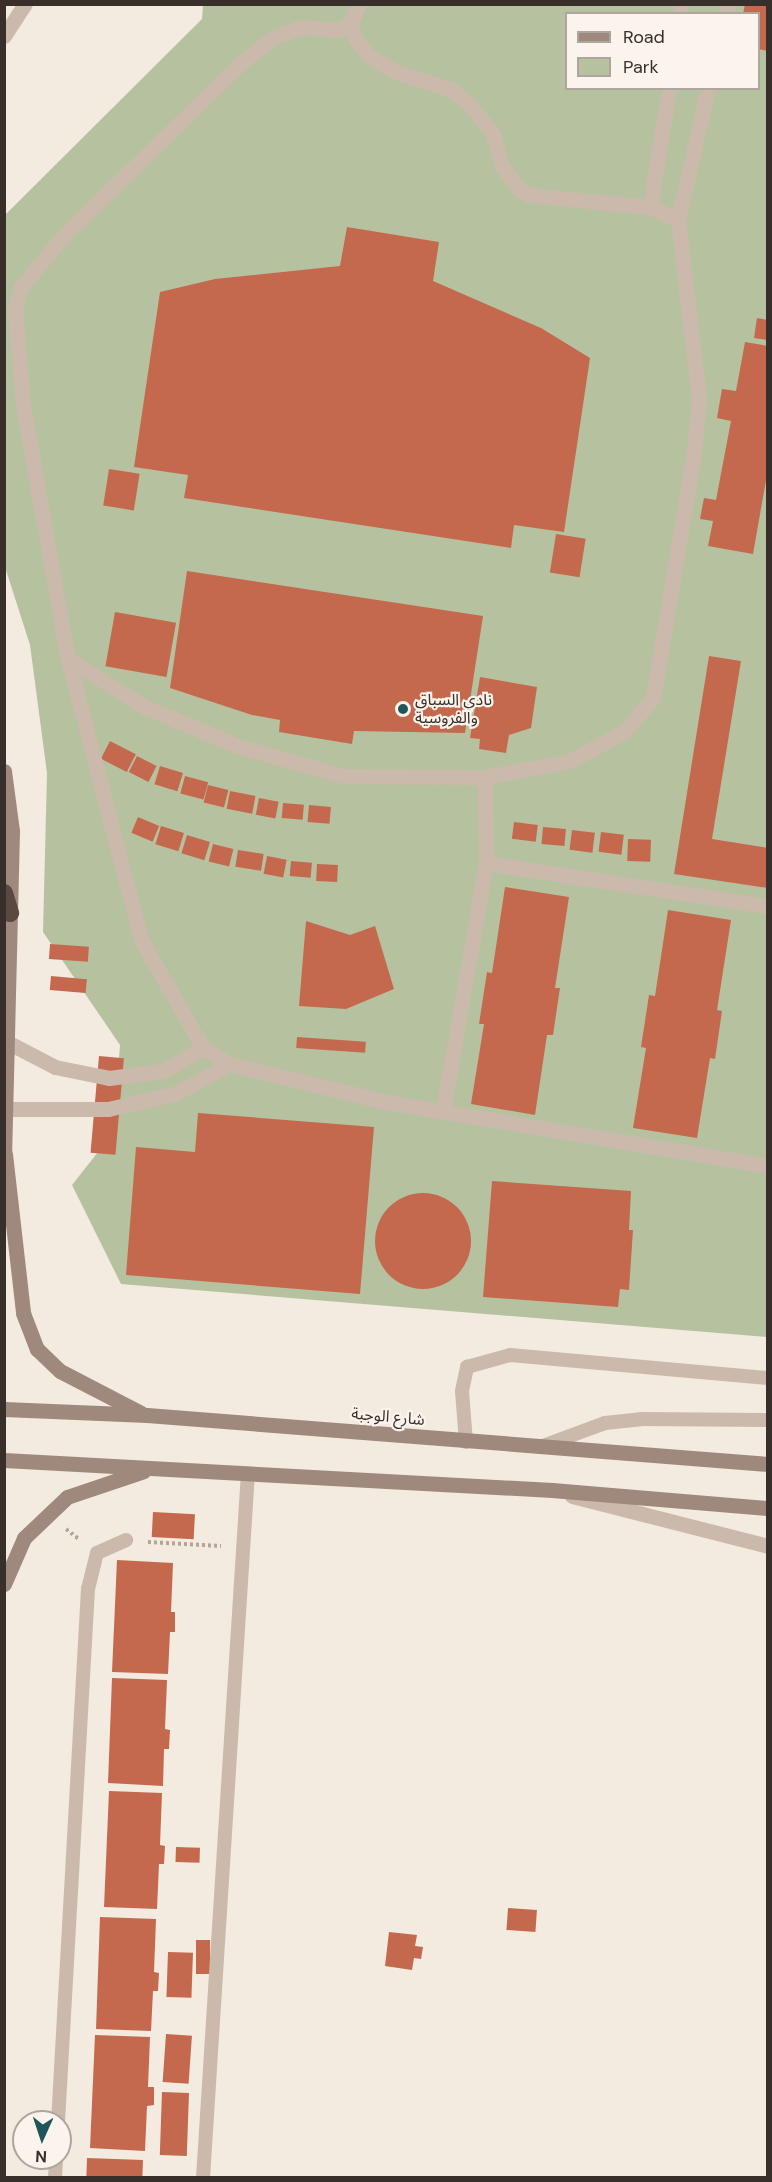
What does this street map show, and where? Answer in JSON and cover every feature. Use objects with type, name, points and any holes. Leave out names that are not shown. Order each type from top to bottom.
[{"type":"highway","points":[[4,893],[10,913]]},
{"type":"street","points":[[4,36],[25,4]]},
{"type":"street","points":[[359,4],[350,24],[337,30],[300,27],[273,38],[243,61],[64,235],[21,287],[15,309],[15,336],[23,405],[68,659],[141,940],[203,1048],[230,1064],[386,1102],[768,1166]]},
{"type":"street","points":[[350,24],[356,40],[369,56],[396,72],[452,90],[470,105],[493,134],[502,167],[520,190],[529,195],[650,207],[678,220]]},
{"type":"street","points":[[650,207],[669,90]]},
{"type":"street","points":[[68,659],[145,707],[237,746],[343,776],[485,777],[570,761],[625,731],[653,698],[694,452],[699,399],[678,220],[708,90]]},
{"type":"street","points":[[4,771],[12,831],[5,1155],[23,1313],[37,1350],[60,1371],[147,1416]]},
{"type":"street","points":[[443,1111],[486,863],[485,777]]},
{"type":"street","points":[[486,863],[768,906]]},
{"type":"street","points":[[7,1042],[55,1068],[109,1078],[163,1071],[203,1048]]},
{"type":"street","points":[[6,1109],[108,1109],[174,1094],[230,1064]]},
{"type":"street","name":"شارع الوجبة","points":[[4,1409],[147,1416],[768,1464]]},
{"type":"street","points":[[4,1460],[552,1490],[768,1508]]},
{"type":"street","points":[[4,1584],[24,1538],[46,1514],[67,1497],[90,1486],[156,1467]]},
{"type":"street","points":[[552,1490],[768,1546]]},
{"type":"lane","points":[[466,1442],[462,1391],[467,1367],[510,1355],[768,1378]]},
{"type":"lane","points":[[538,1448],[605,1423],[768,1420]]},
{"type":"lane","points":[[203,2178],[248,1473]]},
{"type":"lane","points":[[59,2110],[88,1589],[97,1553],[126,1540]]},
{"type":"path","points":[[46,1514],[97,1553]]},
{"type":"path","points":[[126,1540],[243,1548]]},
{"type":"green space","name":"نادي السباق والفروسية","points":[[203,5],[767,5],[767,1337],[121,1284],[72,1185],[113,1133],[120,1045],[43,932],[47,773],[30,645],[5,567],[4,216],[202,19]]},
{"type":"building","points":[[745,4],[768,4],[768,51],[760,49],[760,12],[743,12]]},
{"type":"building","points":[[347,227],[439,242],[433,281],[541,328],[590,358],[564,532],[514,525],[511,548],[184,498],[188,475],[134,467],[160,292],[215,279],[340,266]]},
{"type":"building","points":[[757,318],[768,320],[768,340],[754,338]]},
{"type":"building","points":[[745,342],[768,346],[768,469],[753,554],[708,546],[713,521],[700,519],[704,498],[716,500],[731,421],[717,418],[722,389],[736,391]]},
{"type":"building","points":[[109,469],[140,474],[134,510],[103,506]]},
{"type":"building","points":[[556,534],[586,539],[580,577],[550,573]]},
{"type":"building","points":[[187,571],[483,616],[465,733],[354,731],[352,744],[279,732],[280,720],[252,715],[170,688]]},
{"type":"building","points":[[115,612],[176,623],[167,677],[105,666]]},
{"type":"building","points":[[709,656],[741,661],[712,839],[768,848],[768,888],[674,874]]},
{"type":"building","points":[[480,677],[537,687],[531,728],[509,735],[506,753],[479,749],[480,739],[470,738]]},
{"type":"building","points":[[110,741],[136,754],[127,772],[101,759]]},
{"type":"building","points":[[137,756],[157,766],[148,782],[129,772]]},
{"type":"building","points":[[160,766],[183,773],[177,791],[154,784]]},
{"type":"building","points":[[185,776],[208,782],[204,800],[180,793]]},
{"type":"building","points":[[208,785],[228,790],[224,808],[204,802]]},
{"type":"building","points":[[230,791],[256,796],[252,814],[227,809]]},
{"type":"building","points":[[259,798],[279,802],[275,819],[256,815]]},
{"type":"building","points":[[283,803],[304,805],[303,820],[282,818]]},
{"type":"building","points":[[309,805],[331,807],[329,824],[308,822]]},
{"type":"building","points":[[138,817],[159,826],[153,842],[131,833]]},
{"type":"building","points":[[514,822],[538,825],[536,842],[512,839]]},
{"type":"building","points":[[161,826],[184,833],[178,851],[155,844]]},
{"type":"building","points":[[543,827],[566,829],[564,846],[542,844]]},
{"type":"building","points":[[572,830],[595,833],[592,853],[570,850]]},
{"type":"building","points":[[601,832],[624,835],[621,855],[599,852]]},
{"type":"building","points":[[187,835],[210,842],[204,860],[181,853]]},
{"type":"building","points":[[628,839],[651,840],[650,862],[627,861]]},
{"type":"building","points":[[213,844],[233,849],[229,867],[209,861]]},
{"type":"building","points":[[238,850],[264,854],[261,871],[235,867]]},
{"type":"building","points":[[267,856],[287,860],[283,877],[264,874]]},
{"type":"building","points":[[291,861],[312,863],[311,878],[290,876]]},
{"type":"building","points":[[317,864],[338,865],[337,882],[316,881]]},
{"type":"building","points":[[505,887],[569,897],[555,988],[560,988],[553,1035],[547,1035],[535,1115],[471,1104],[484,1024],[479,1024],[487,972],[492,973]]},
{"type":"building","points":[[668,910],[731,920],[717,1010],[722,1011],[715,1059],[710,1058],[697,1138],[633,1128],[646,1048],[641,1047],[649,995],[655,996]]},
{"type":"building","points":[[306,921],[350,935],[375,926],[394,989],[346,1009],[299,1006]]},
{"type":"building","points":[[50,944],[89,947],[88,962],[49,959]]},
{"type":"building","points":[[51,976],[87,979],[86,993],[50,990]]},
{"type":"building","points":[[297,1037],[366,1042],[365,1053],[296,1048]]},
{"type":"building","points":[[99,1056],[124,1058],[115,1155],[91,1153]]},
{"type":"building","points":[[198,1113],[374,1127],[360,1294],[126,1275],[136,1147],[195,1152]]},
{"type":"building","points":[[492,1181],[631,1191],[629,1230],[633,1230],[629,1290],[620,1289],[618,1307],[483,1297]]},
{"type":"building","points":[[423,1193],[441,1197],[457,1207],[467,1223],[471,1241],[467,1259],[457,1275],[441,1285],[423,1289],[405,1285],[389,1275],[379,1259],[375,1241],[379,1223],[389,1207],[405,1197]]},
{"type":"building","points":[[153,1512],[195,1514],[194,1539],[152,1537]]},
{"type":"building","points":[[117,1560],[173,1563],[171,1612],[175,1612],[175,1632],[170,1632],[168,1674],[112,1672]]},
{"type":"building","points":[[112,1678],[167,1680],[165,1729],[170,1730],[169,1749],[164,1749],[163,1786],[108,1783]]},
{"type":"building","points":[[109,1791],[162,1793],[160,1845],[165,1846],[164,1864],[159,1864],[157,1909],[104,1907]]},
{"type":"building","points":[[176,1847],[200,1848],[199,1863],[175,1862]]},
{"type":"building","points":[[508,1908],[537,1910],[535,1932],[506,1930]]},
{"type":"building","points":[[100,1917],[156,1919],[154,1972],[159,1973],[158,1991],[153,1991],[151,2031],[96,2029]]},
{"type":"building","points":[[389,1932],[417,1935],[415,1946],[423,1947],[421,1959],[414,1958],[412,1970],[385,1966]]},
{"type":"building","points":[[196,1940],[210,1940],[210,1974],[196,1974]]},
{"type":"building","points":[[168,1952],[193,1953],[191,1998],[166,1997]]},
{"type":"building","points":[[166,2034],[192,2036],[189,2084],[163,2082]]},
{"type":"building","points":[[95,2035],[150,2037],[148,2087],[154,2087],[154,2105],[147,2106],[145,2151],[90,2148]]},
{"type":"building","points":[[162,2092],[189,2093],[187,2156],[160,2155]]},
{"type":"building","points":[[87,2158],[143,2160],[142,2178],[86,2178]]},
{"type":"place","name":"نادي السباق والفروسية","points":[[403,709]]}]
